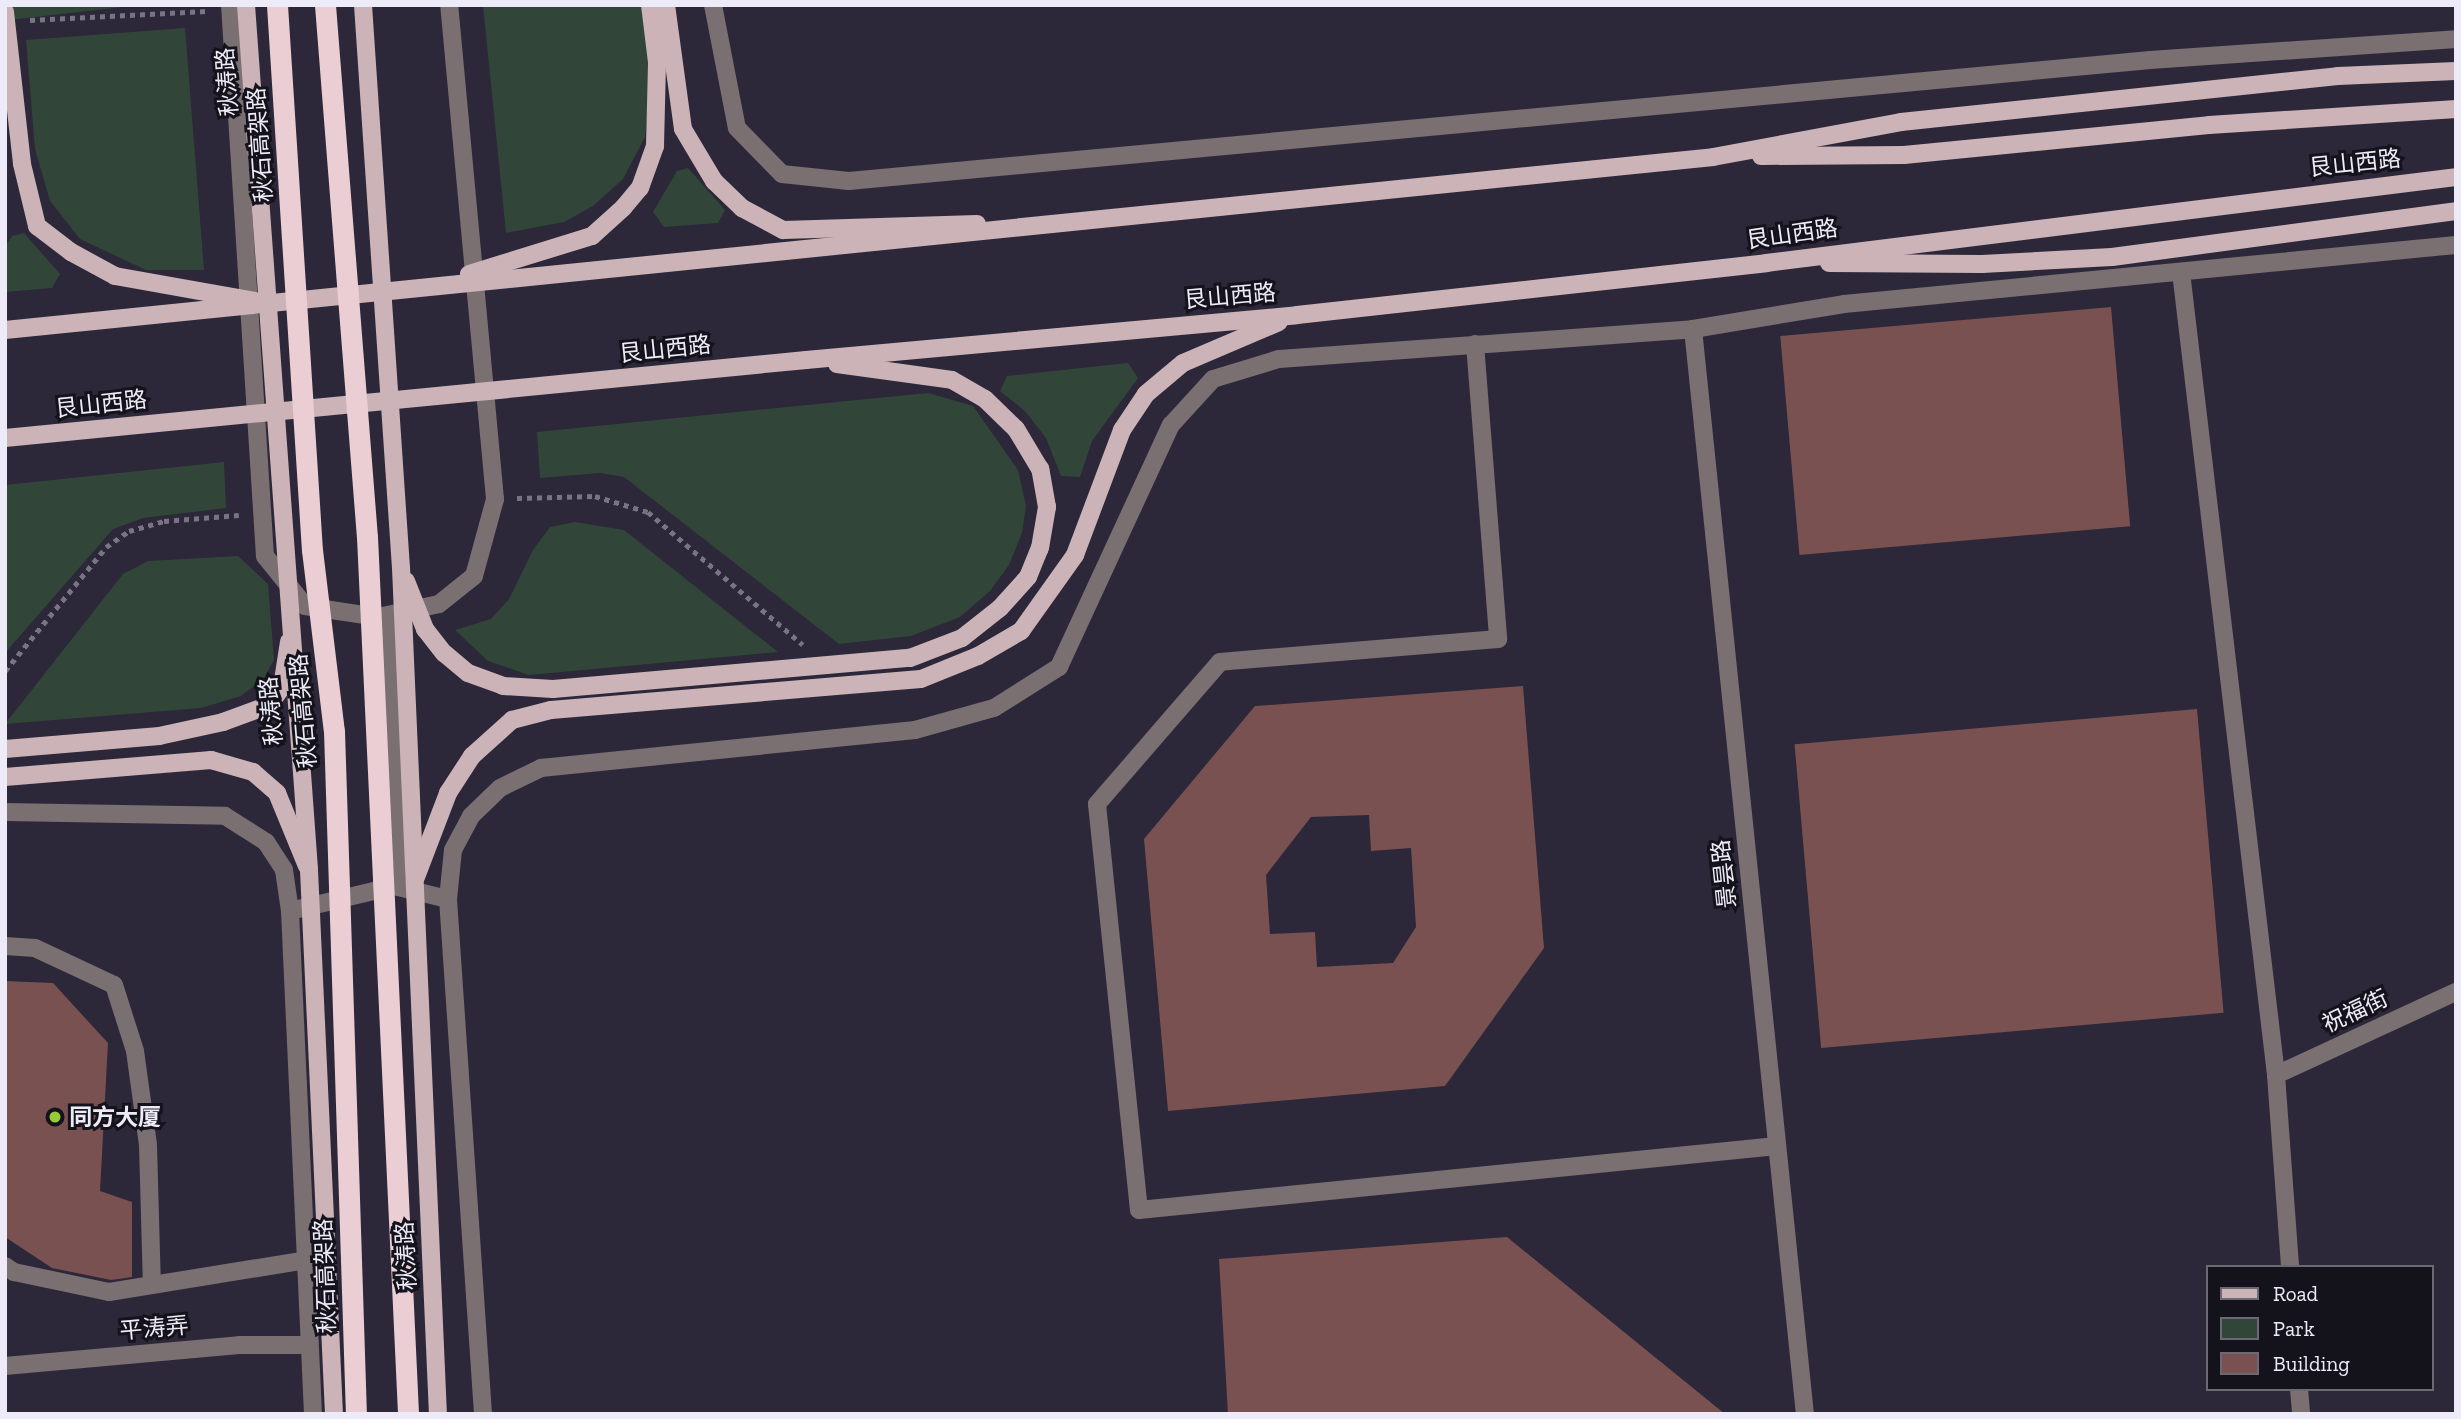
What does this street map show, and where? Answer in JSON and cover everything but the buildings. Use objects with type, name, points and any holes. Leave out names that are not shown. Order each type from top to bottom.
[{"type":"highway","name":"秋石高架路","points":[[277,5],[312,550],[334,731],[356,1414]]},
{"type":"highway","points":[[325,5],[367,537],[408,1414]]},
{"type":"main road","name":"秋涛路","points":[[246,5],[309,870],[334,1414]]},
{"type":"main road","name":"秋涛路","points":[[363,5],[401,568],[399,886],[438,1414]]},
{"type":"main road","points":[[432,285],[592,236],[640,188],[655,146],[659,106],[650,5]]},
{"type":"main road","points":[[666,5],[683,129],[714,181],[742,208],[783,230],[1047,222]]},
{"type":"main road","points":[[12,16],[22,164],[37,226],[71,252],[115,275],[276,305]]},
{"type":"main road","points":[[1713,157],[1914,121],[2311,78],[2456,71]]},
{"type":"main road","name":"艮山西路","points":[[5,330],[276,305],[432,285],[1047,222],[1713,157],[1904,155],[2209,125],[2456,109]]},
{"type":"main road","name":"艮山西路","points":[[5,438],[1297,315],[1766,263],[2456,177]]},
{"type":"main road","points":[[1766,263],[1982,264],[2112,257],[2456,211]]},
{"type":"main road","points":[[399,886],[448,793],[472,756],[512,720],[551,710],[921,679],[978,656],[1021,631],[1074,555],[1122,430],[1146,394],[1182,363],[1297,315]]},
{"type":"main road","points":[[401,568],[425,629],[444,653],[468,673],[503,686],[553,689],[910,658],[962,638],[1000,608],[1028,577],[1040,548],[1047,507],[1040,469],[1016,429],[985,398],[952,380],[806,360]]},
{"type":"main road","points":[[5,749],[159,736],[223,722],[269,705],[282,687],[290,636]]},
{"type":"main road","points":[[5,777],[211,760],[253,772],[277,793],[309,870]]},
{"type":"street","points":[[229,8],[265,556],[305,606],[384,616],[439,604],[474,576],[495,499],[449,5]]},
{"type":"street","points":[[713,5],[737,128],[782,174],[849,181],[2150,60],[2456,39]]},
{"type":"street","points":[[483,1414],[448,899],[453,850],[471,816],[500,788],[541,768],[915,730],[994,708],[1059,667],[1171,425],[1213,379],[1279,359],[1693,329],[1844,304],[2456,245]]},
{"type":"street","points":[[2181,272],[2276,1075],[2290,1265]]},
{"type":"street","name":"景昙路","points":[[1693,329],[1805,1414]]},
{"type":"street","points":[[1475,344],[1498,639],[1220,662],[1097,804],[1139,1210],[1777,1146]]},
{"type":"street","points":[[384,616],[399,886]]},
{"type":"street","points":[[5,811],[225,816],[266,842],[284,870],[290,911],[313,1414]]},
{"type":"street","points":[[290,911],[399,886],[448,899]]},
{"type":"street","points":[[5,946],[35,948],[114,985],[135,1051],[148,1145],[152,1285]]},
{"type":"street","name":"祝福街","points":[[2276,1075],[2456,992]]},
{"type":"street","points":[[5,1266],[14,1272],[109,1292],[306,1260]]},
{"type":"street","name":"平涛弄","points":[[5,1366],[239,1345],[308,1345]]},
{"type":"street","points":[[2300,1391],[2301,1414]]},
{"type":"path","points":[[12,16],[229,8]]},
{"type":"path","points":[[495,499],[595,496],[648,512],[814,653]]},
{"type":"path","points":[[5,671],[106,547],[129,531],[164,522],[241,515],[265,556]]},
{"type":"green space","points":[[7,5],[140,5],[9,20]]},
{"type":"green space","points":[[483,5],[643,5],[651,83],[645,137],[623,179],[593,206],[564,222],[506,233]]},
{"type":"green space","points":[[185,28],[204,270],[146,270],[80,239],[50,201],[35,149],[26,40]]},
{"type":"green space","points":[[688,168],[725,210],[718,223],[664,227],[653,212],[677,171]]},
{"type":"green space","points":[[24,233],[60,274],[52,288],[5,292],[5,247],[12,236]]},
{"type":"green space","points":[[1128,363],[1138,378],[1092,441],[1080,477],[1061,476],[1046,438],[1025,411],[1000,391],[1007,376]]},
{"type":"green space","points":[[928,393],[973,406],[1018,470],[1026,506],[1022,533],[1009,565],[990,591],[960,617],[911,636],[839,644],[624,477],[600,473],[540,478],[537,432]]},
{"type":"green space","points":[[224,462],[226,508],[143,518],[113,529],[5,653],[5,485]]},
{"type":"green space","points":[[575,522],[624,530],[778,652],[529,675],[488,661],[455,630],[491,619],[509,599],[533,550],[550,527]]},
{"type":"green space","points":[[238,556],[268,584],[274,660],[264,678],[241,696],[201,708],[5,724],[123,574],[148,561]]},
{"type":"place","name":"同方大厦","points":[[55,1117]]}]
